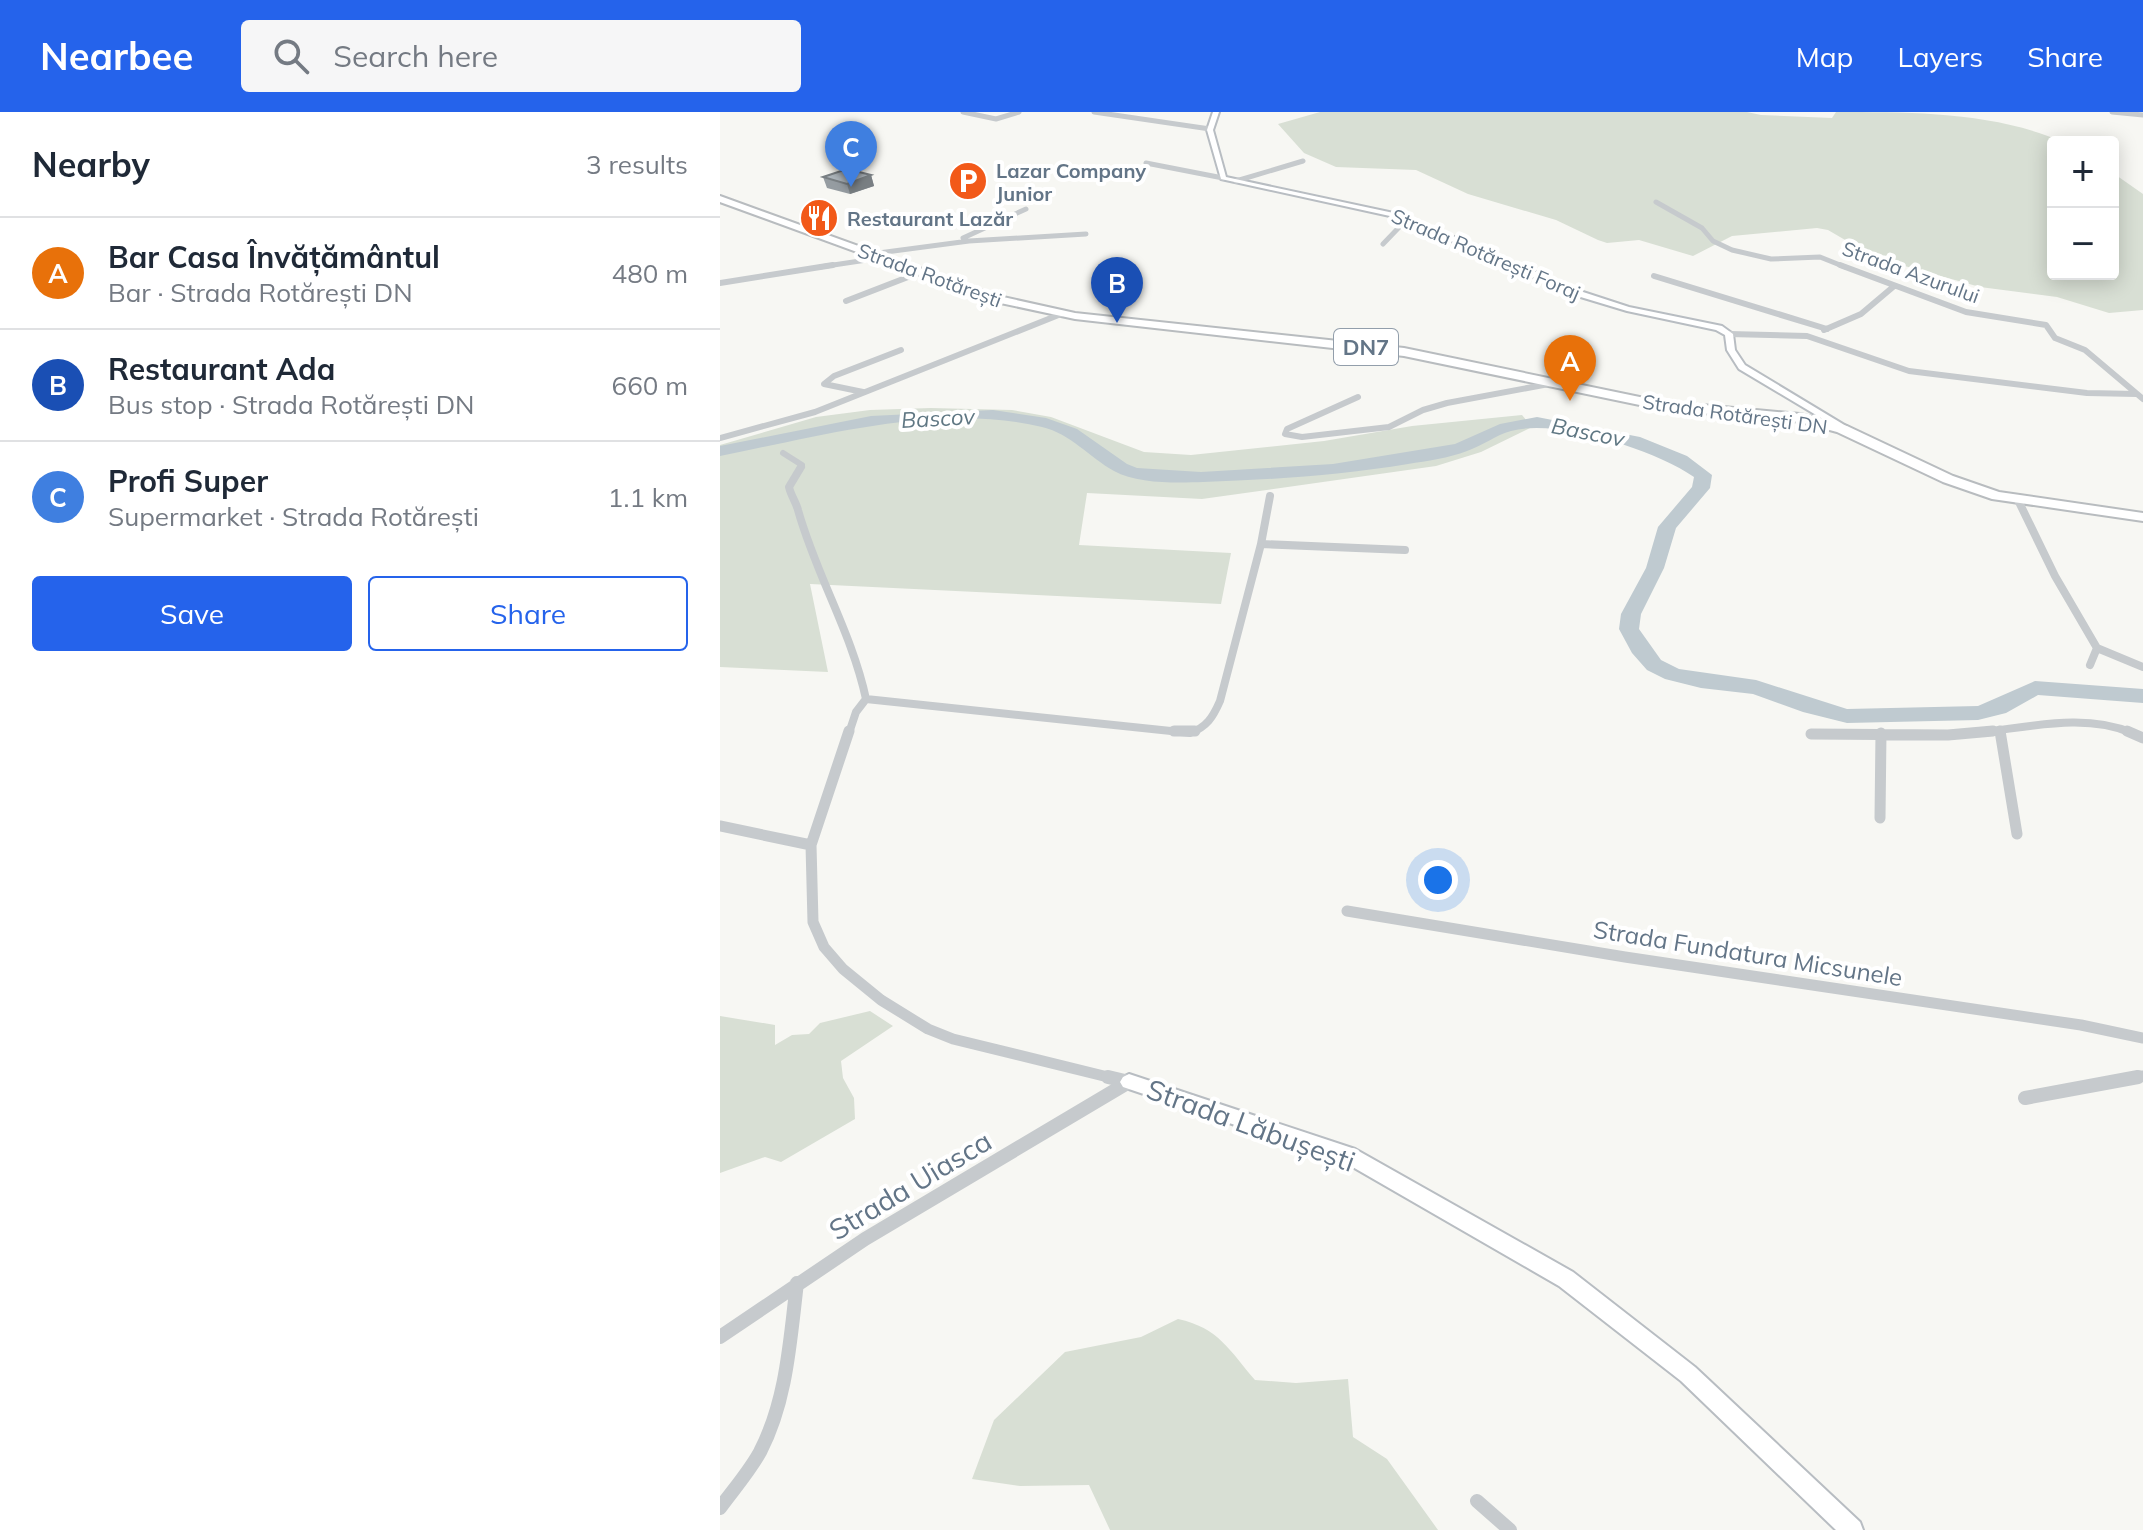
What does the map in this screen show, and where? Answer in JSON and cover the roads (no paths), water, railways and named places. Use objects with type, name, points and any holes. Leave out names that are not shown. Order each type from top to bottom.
[{"type":"highway","name":"Strada Rotărești","points":[[720,199],[1009,303],[1099,319]]},
{"type":"highway","name":"Strada Rotărești DN","points":[[1099,319],[1404,352],[1674,407],[1800,418],[1856,435],[1948,479],[2018,500],[2143,517]]},
{"type":"street","points":[[963,112],[996,119],[1019,112]]},
{"type":"street","points":[[1094,112],[1210,129]]},
{"type":"street","points":[[1216,112],[1210,129],[1223,178]]},
{"type":"street","points":[[2112,112],[2143,115]]},
{"type":"street","points":[[1236,181],[1303,161]]},
{"type":"street","name":"Strada Rotărești Foraj","points":[[1146,163],[1408,218],[1577,293],[1627,309],[1711,325],[1729,334],[1807,336],[1909,371],[2140,397]]},
{"type":"street","name":"Strada Azurului","points":[[1656,202],[1702,228],[1723,247],[1764,258],[1820,257],[1966,312],[2046,325],[2055,338],[2085,350],[2140,397]]},
{"type":"street","points":[[952,242],[1026,209]]},
{"type":"street","points":[[1383,244],[1408,218]]},
{"type":"street","points":[[720,283],[952,242],[1086,234]]},
{"type":"street","points":[[846,301],[921,272]]},
{"type":"street","points":[[1654,276],[1827,329]]},
{"type":"street","name":"Strada Rotărești Foraj","points":[[1807,336],[1861,314],[1893,287]]},
{"type":"street","points":[[720,438],[815,412],[1061,314]]},
{"type":"street","points":[[1729,334],[1733,354],[1742,367],[1856,435]]},
{"type":"street","points":[[863,392],[824,384],[834,376],[901,350]]},
{"type":"street","name":"Strada Rotărești DN","points":[[1358,397],[1287,429],[1285,434],[1302,437],[1389,427],[1423,410],[1447,403],[1554,383]]},
{"type":"street","points":[[1800,418],[1819,414]]},
{"type":"street","points":[[783,453],[802,465],[789,487],[790,493],[796,502],[810,552],[859,666],[866,699],[1190,733],[1203,730],[1212,720],[1220,701],[1261,544],[1270,496]]},
{"type":"street","points":[[2018,500],[2055,576],[2097,648],[2143,667]]},
{"type":"street","points":[[1261,544],[1405,550]]},
{"type":"street","points":[[2090,665],[2097,648]]},
{"type":"street","name":"Strada Lăbușești","points":[[866,699],[856,712],[811,845],[813,922],[824,947],[843,969],[881,1000],[928,1029],[953,1039],[1129,1082],[1349,1155],[1566,1279],[1688,1374],[1852,1530]]},
{"type":"street","points":[[1811,734],[1948,735],[2033,724],[2126,728],[2143,738]]},
{"type":"street","points":[[2000,730],[2017,834]]},
{"type":"street","points":[[1880,818],[1881,733]]},
{"type":"street","points":[[720,826],[811,845]]},
{"type":"street","name":"Strada Fundatura Micsunele","points":[[1347,911],[1641,960],[2081,1025],[2143,1038]]},
{"type":"street","points":[[2025,1098],[2143,1076]]},
{"type":"street","name":"Strada Uiasca","points":[[720,1337],[797,1283],[1129,1082]]},
{"type":"street","points":[[720,1508],[759,1454],[776,1415],[785,1377],[797,1283]]},
{"type":"street","points":[[1477,1501],[1510,1530]]},
{"type":"waterway","name":"Bascov","points":[[720,451],[871,421],[993,415],[1046,423],[1071,432],[1121,468],[1135,473],[1201,477],[1333,469],[1409,459],[1460,448],[1506,427],[1537,422],[1634,440],[1681,460],[1703,475],[1701,488],[1667,527],[1655,568],[1631,614],[1629,629],[1639,648],[1654,665],[1672,674],[1701,681],[1756,687],[1847,716],[1978,713],[1998,708],[2035,688],[2143,696]]},
{"type":"place","name":"Lazar Company Junior","points":[[968,181]]},
{"type":"place","name":"Profi Super","points":[[851,187]]},
{"type":"place","name":"Restaurant Lazăr","points":[[819,218]]},
{"type":"place","name":"Restaurant Ada","points":[[1117,323]]},
{"type":"place","name":"Bar Casa Învățământul","points":[[1570,401]]}]
